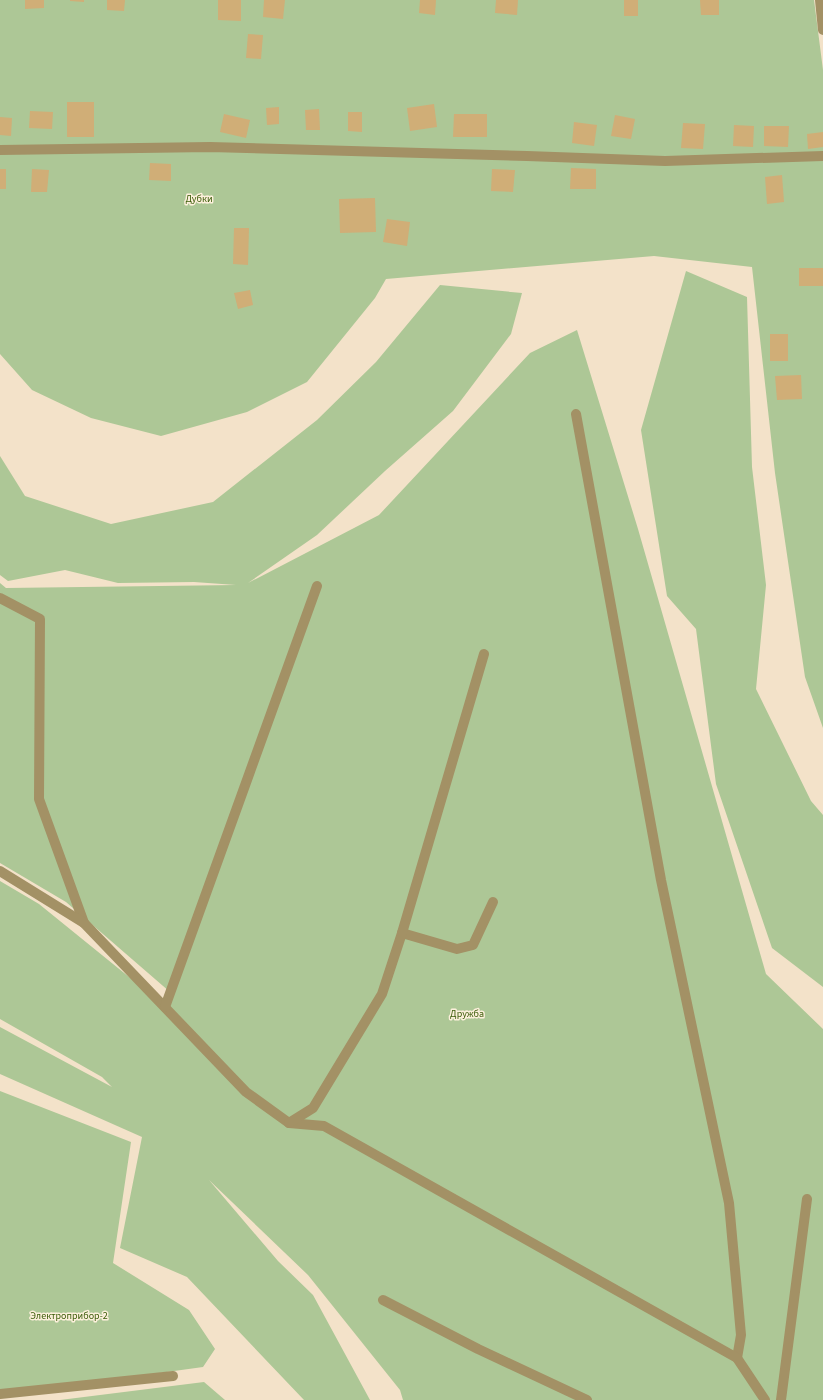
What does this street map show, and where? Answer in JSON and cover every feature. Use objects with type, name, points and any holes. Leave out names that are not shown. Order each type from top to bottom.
[{"type":"lane","points":[[820,0],[823,30]]},
{"type":"lane","points":[[0,150],[210,147],[526,156],[665,162],[823,156]]},
{"type":"lane","points":[[576,414],[661,880],[729,1202],[741,1335],[737,1358]]},
{"type":"lane","points":[[165,1007],[317,586]]},
{"type":"lane","points":[[0,598],[40,619],[40,799],[84,922]]},
{"type":"lane","points":[[289,1123],[313,1108],[382,994],[402,933],[484,654]]},
{"type":"lane","points":[[0,871],[84,922],[246,1092],[289,1123],[324,1126],[737,1358],[765,1400]]},
{"type":"lane","points":[[402,933],[456,949],[473,945],[493,902]]},
{"type":"lane","points":[[781,1400],[807,1199]]},
{"type":"lane","points":[[383,1300],[478,1349],[587,1400]]},
{"type":"lane","points":[[0,1394],[172,1376]]},
{"type":"green space","name":"Дубки","points":[[0,0],[814,0],[823,70],[823,728],[805,677],[775,473],[752,267],[654,256],[386,279],[375,298],[307,382],[247,412],[161,436],[91,418],[32,390],[0,354]]},
{"type":"green space","points":[[686,271],[747,297],[752,467],[766,585],[756,689],[811,801],[823,815],[823,987],[772,948],[716,784],[696,629],[667,596],[641,430]]},
{"type":"green space","name":"Дружба","points":[[440,285],[522,293],[511,334],[453,411],[385,471],[317,535],[248,583],[379,515],[530,353],[577,330],[638,529],[766,974],[823,1029],[823,1400],[403,1400],[400,1390],[308,1275],[209,1180],[278,1261],[313,1295],[370,1400],[304,1400],[187,1277],[120,1248],[142,1137],[0,1074],[0,1027],[112,1087],[102,1077],[0,1019],[0,881],[39,904],[134,981],[159,1005],[170,992],[66,902],[0,863],[0,583],[6,588],[236,585],[194,582],[118,583],[65,570],[8,581],[0,575],[0,456],[25,496],[111,524],[213,502],[317,420],[376,362]]},
{"type":"green space","name":"Электроприбор-2","points":[[0,1091],[131,1142],[113,1263],[189,1310],[215,1349],[203,1367],[0,1395]]},
{"type":"green space","points":[[204,1382],[225,1400],[60,1400]]},
{"type":"building","points":[[25,0],[44,0],[44,8],[25,9]]},
{"type":"building","points":[[84,0],[84,2],[70,1]]},
{"type":"building","points":[[107,0],[125,0],[124,11],[107,10]]},
{"type":"building","points":[[218,0],[241,0],[241,21],[218,20]]},
{"type":"building","points":[[264,0],[285,0],[283,19],[263,17]]},
{"type":"building","points":[[420,0],[436,0],[435,15],[419,13]]},
{"type":"building","points":[[496,0],[518,0],[517,15],[495,13]]},
{"type":"building","points":[[624,0],[638,0],[638,16],[624,16]]},
{"type":"building","points":[[700,0],[719,0],[719,15],[701,15]]},
{"type":"building","points":[[248,34],[263,35],[261,59],[246,58]]},
{"type":"building","points":[[67,102],[94,102],[94,137],[67,137]]},
{"type":"building","points":[[434,104],[437,127],[410,131],[407,108]]},
{"type":"building","points":[[279,107],[279,124],[267,125],[266,108]]},
{"type":"building","points":[[319,109],[320,130],[306,130],[305,110]]},
{"type":"building","points":[[30,111],[53,112],[52,129],[29,128]]},
{"type":"building","points":[[348,112],[362,112],[362,132],[348,131]]},
{"type":"building","points":[[224,114],[250,120],[246,138],[220,132]]},
{"type":"building","points":[[454,114],[487,114],[487,137],[453,137]]},
{"type":"building","points":[[615,115],[635,119],[631,139],[611,136]]},
{"type":"building","points":[[0,117],[12,118],[11,136],[0,135]]},
{"type":"building","points":[[574,122],[597,125],[594,146],[572,143]]},
{"type":"building","points":[[683,123],[705,124],[703,149],[681,148]]},
{"type":"building","points":[[734,125],[754,126],[753,147],[733,146]]},
{"type":"building","points":[[764,126],[789,126],[788,147],[764,146]]},
{"type":"building","points":[[823,132],[823,147],[808,149],[807,134]]},
{"type":"building","points":[[150,163],[171,164],[171,181],[149,180]]},
{"type":"building","points":[[571,168],[596,169],[596,189],[570,189]]},
{"type":"building","points":[[0,169],[6,169],[6,189],[0,189]]},
{"type":"building","points":[[32,169],[49,170],[47,192],[31,192]]},
{"type":"building","points":[[492,169],[515,170],[513,192],[491,191]]},
{"type":"building","points":[[782,175],[784,202],[767,204],[765,177]]},
{"type":"building","points":[[375,198],[376,232],[340,233],[339,199]]},
{"type":"building","points":[[387,219],[410,222],[407,246],[383,242]]},
{"type":"building","points":[[234,228],[249,228],[248,265],[233,264]]},
{"type":"building","points":[[799,268],[823,268],[823,286],[799,286]]},
{"type":"building","points":[[250,290],[253,305],[238,309],[234,293]]},
{"type":"building","points":[[770,334],[788,334],[788,361],[770,361]]},
{"type":"building","points":[[801,375],[802,399],[777,400],[775,376]]}]
